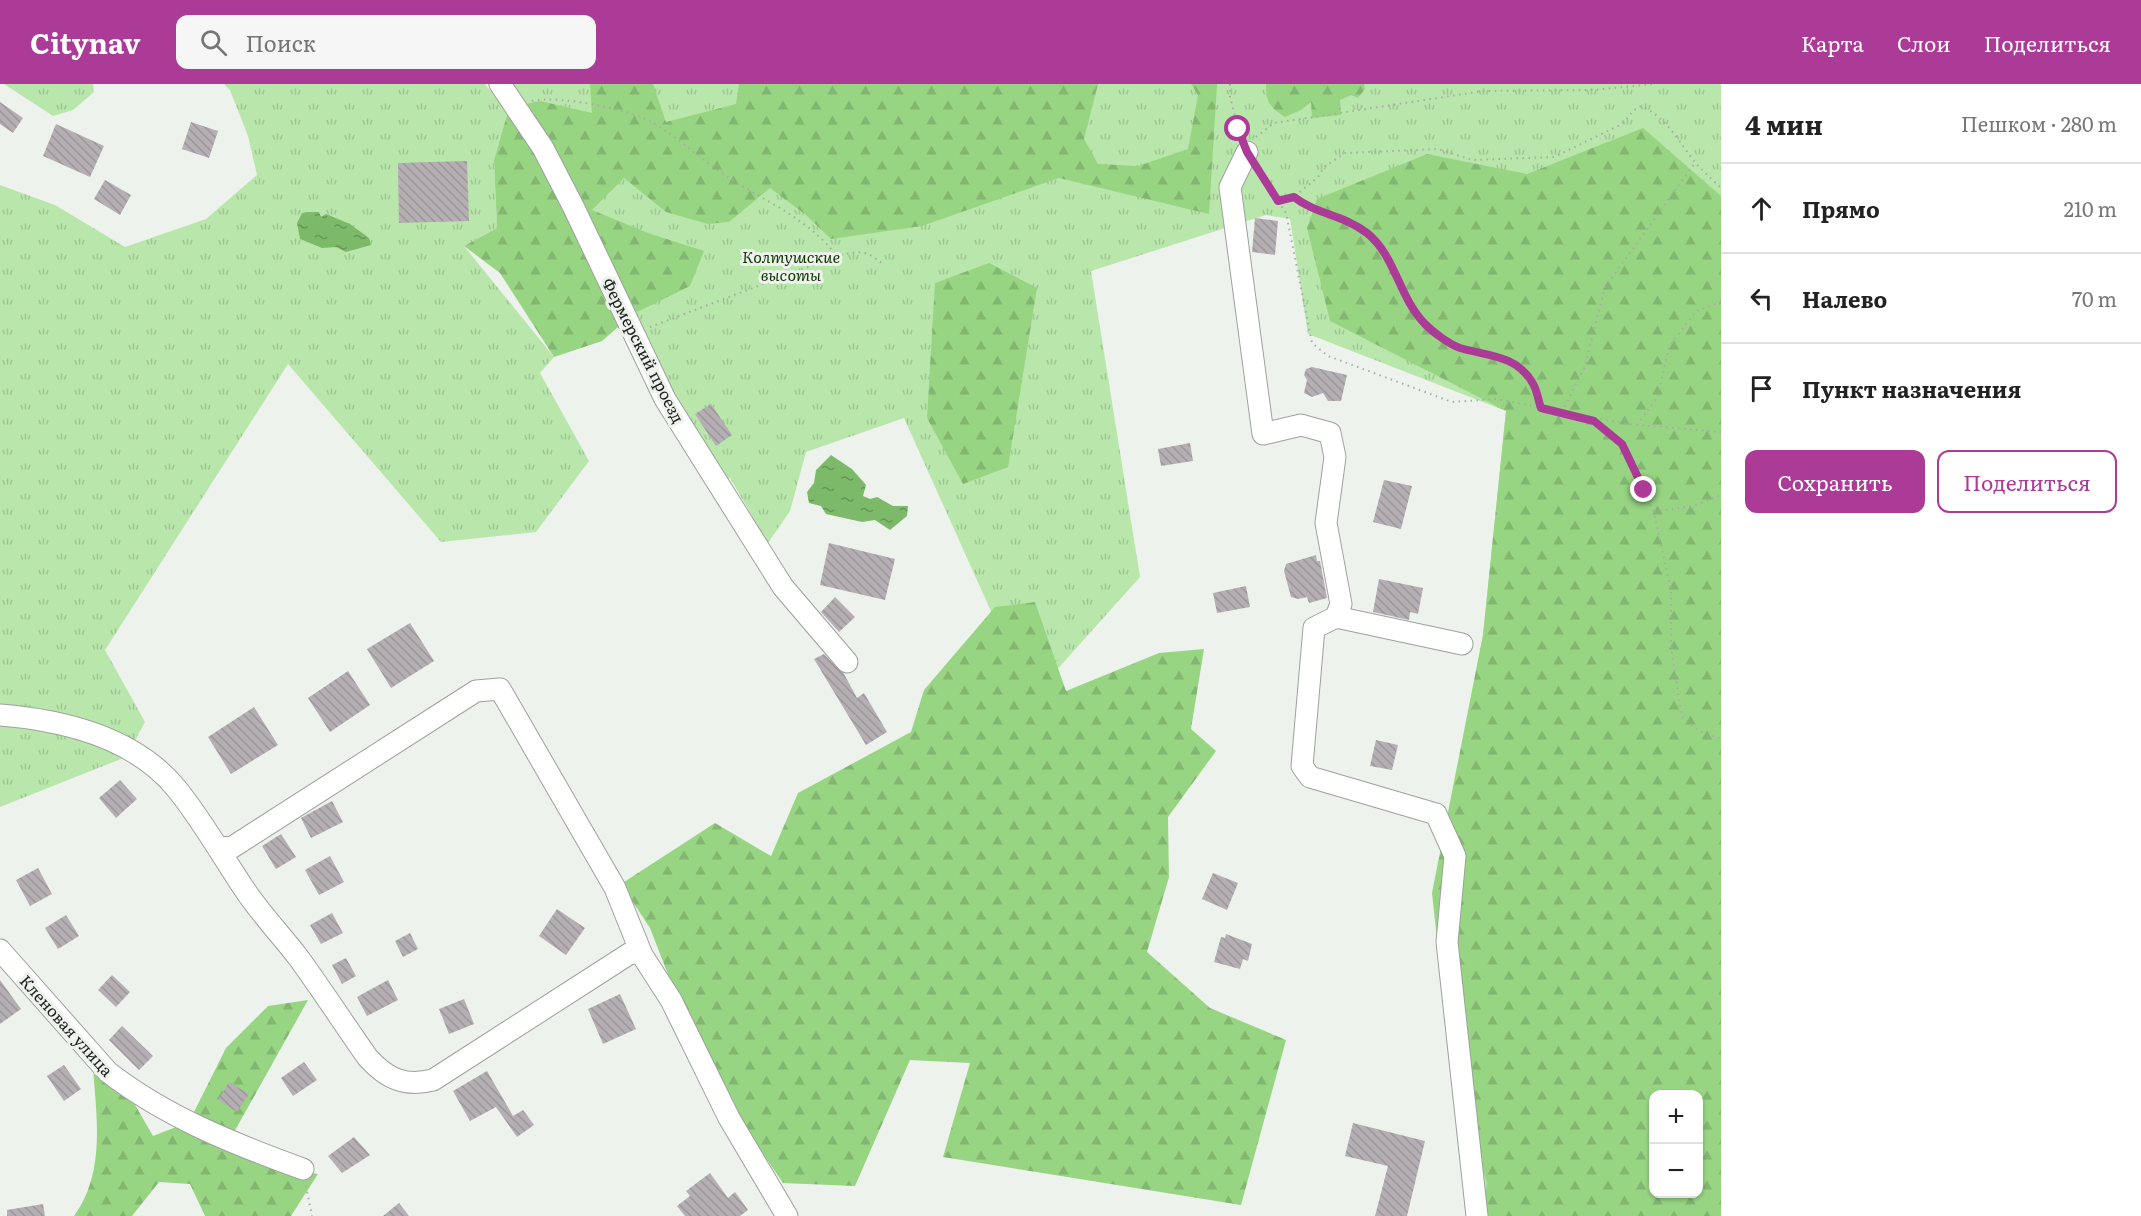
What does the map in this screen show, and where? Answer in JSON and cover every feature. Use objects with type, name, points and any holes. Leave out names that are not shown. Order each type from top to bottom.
[{"type":"street","name":"Фермерский проезд","points":[[500,84],[543,148],[665,399],[783,587],[811,623],[847,662]]},
{"type":"street","points":[[1247,152],[1230,187],[1263,434],[1301,425],[1330,433],[1335,457],[1326,523],[1341,604],[1336,617]]},
{"type":"street","points":[[1462,644],[1336,617],[1314,628],[1302,766],[1310,777],[1436,814],[1455,856],[1447,942],[1477,1216]]},
{"type":"street","points":[[218,847],[231,848],[476,691],[500,689],[615,888],[642,955],[671,1000],[729,1118],[787,1216]]},
{"type":"street","points":[[0,715],[36,718],[69,725],[118,744],[160,772],[175,787],[218,847],[247,894],[298,957],[368,1058],[379,1070],[400,1083],[416,1084],[432,1080],[632,952],[642,955]]},
{"type":"street","name":"Кленовая улица","points":[[0,950],[108,1072],[126,1086],[189,1122],[239,1145],[303,1169]]},
{"type":"path","points":[[1230,84],[1230,97],[1238,129],[1247,152],[1286,213],[1312,343],[1328,356],[1452,402],[1496,399],[1637,425],[1721,432]]},
{"type":"path","points":[[1247,152],[1258,134],[1274,123],[1484,92],[1593,90],[1654,84]]},
{"type":"path","points":[[514,105],[538,100],[567,100],[652,122],[750,192],[792,214],[828,244],[837,256]]},
{"type":"path","points":[[1278,201],[1294,197],[1318,177],[1324,167],[1345,153],[1438,149],[1472,160],[1554,158],[1622,124],[1634,110],[1641,106],[1654,112],[1664,122],[1695,163],[1721,188]]},
{"type":"path","points":[[1562,412],[1585,366],[1605,287],[1695,163]]},
{"type":"path","points":[[1294,197],[1307,207],[1346,218],[1369,234],[1385,253],[1409,303],[1426,325],[1457,347],[1503,357],[1521,369],[1533,382],[1541,408]]},
{"type":"path","points":[[634,335],[837,256],[858,251],[868,252],[883,264]]},
{"type":"path","points":[[1637,425],[1658,396],[1669,347],[1696,311],[1721,302]]},
{"type":"path","points":[[1552,410],[1594,421],[1622,444],[1654,512],[1671,592],[1671,647],[1682,717],[1699,731],[1721,739]]},
{"type":"path","points":[[1654,512],[1696,505],[1721,495]]},
{"type":"path","points":[[303,1169],[312,1216]]},
{"type":"green space","points":[[4,84],[93,84],[94,92],[73,110],[53,116]]},
{"type":"green space","name":"Колтушские высоты","points":[[224,84],[485,84],[500,104],[488,84],[1721,84],[1721,1216],[1484,1216],[1472,1128],[1439,970],[1434,892],[1483,635],[1506,411],[1308,334],[1290,219],[1266,215],[1091,271],[1140,577],[1045,683],[1026,689],[904,418],[806,452],[790,511],[768,543],[730,478],[708,485],[656,406],[592,265],[494,161],[497,228],[464,246],[554,357],[540,373],[589,461],[536,532],[441,542],[288,364],[105,650],[145,722],[126,757],[0,807],[0,185],[55,205],[125,247],[206,219],[257,175],[248,136],[230,90]]},
{"type":"green space","points":[[590,84],[653,84],[666,122],[736,104],[739,84],[1098,84],[1084,139],[1098,164],[1138,166],[1188,149],[1198,95],[1191,84],[1217,84],[1209,214],[1059,178],[922,226],[831,239],[806,215],[770,188],[729,222],[708,224],[666,212],[624,178],[592,210],[648,233],[704,251],[690,286],[633,314],[602,341],[554,357],[500,273],[464,246],[497,228],[494,161],[509,108],[540,101],[592,113]]},
{"type":"green space","points":[[1266,84],[1364,84],[1365,89],[1358,98],[1351,95],[1340,100],[1341,115],[1312,118],[1311,102],[1301,110],[1285,117],[1270,104]]},
{"type":"green space","points":[[1643,128],[1721,196],[1721,1216],[1482,1216],[1487,1183],[1449,1049],[1432,893],[1483,635],[1506,411],[1330,321],[1307,228],[1317,199],[1427,154],[1527,174]]},
{"type":"green space","points":[[989,263],[1037,288],[1008,467],[963,484],[927,418],[935,283]]},
{"type":"green space","points":[[1035,602],[1066,691],[1159,653],[1204,649],[1191,729],[1216,751],[1168,817],[1169,877],[1147,952],[1210,1008],[1286,1040],[1241,1205],[943,1157],[970,1063],[910,1060],[855,1186],[783,1183],[704,1067],[650,928],[621,884],[715,823],[771,856],[798,793],[911,732],[924,690],[995,607]]},
{"type":"green space","points":[[308,1000],[233,1134],[288,1169],[318,1174],[291,1216],[205,1216],[190,1184],[159,1182],[132,1216],[74,1216],[84,1200],[95,1164],[97,1126],[93,1070],[124,1086],[153,1136],[189,1122],[226,1048],[268,1006]]},
{"type":"water","points":[[319,212],[321,217],[326,214],[350,224],[369,238],[371,245],[346,252],[336,247],[322,248],[300,239],[297,223],[302,213]]},
{"type":"water","points":[[831,455],[852,469],[866,485],[863,496],[870,499],[877,497],[893,506],[908,506],[907,516],[890,530],[875,520],[862,522],[826,514],[821,506],[809,503],[807,492],[814,483],[816,470]]},
{"type":"building","points":[[0,102],[23,118],[13,133],[0,124]]},
{"type":"building","points":[[191,122],[218,131],[209,158],[182,149]]},
{"type":"building","points":[[56,124],[104,146],[90,177],[43,156]]},
{"type":"building","points":[[467,161],[469,221],[399,223],[398,163]]},
{"type":"building","points":[[105,180],[131,195],[120,215],[94,199]]},
{"type":"building","points":[[1255,218],[1278,221],[1275,255],[1252,252]]},
{"type":"building","points":[[1312,367],[1347,375],[1341,401],[1328,401],[1323,393],[1312,397],[1304,393],[1307,380],[1304,375],[1306,369]]},
{"type":"building","points":[[711,404],[732,435],[716,446],[695,414]]},
{"type":"building","points":[[1190,443],[1193,461],[1161,466],[1158,449]]},
{"type":"building","points":[[1384,480],[1412,486],[1401,529],[1373,522]]},
{"type":"building","points":[[829,543],[895,559],[885,600],[820,585]]},
{"type":"building","points":[[1316,555],[1317,561],[1320,561],[1327,598],[1309,603],[1307,597],[1298,599],[1291,597],[1284,571],[1286,564]]},
{"type":"building","points":[[1379,579],[1423,588],[1418,614],[1410,612],[1409,620],[1373,612]]},
{"type":"building","points":[[1246,586],[1250,607],[1217,613],[1213,593]]},
{"type":"building","points":[[835,597],[855,617],[839,632],[821,612]]},
{"type":"building","points":[[410,623],[434,661],[391,688],[367,649]]},
{"type":"building","points":[[824,654],[844,674],[857,698],[864,693],[887,732],[866,745],[814,659]]},
{"type":"building","points":[[348,671],[370,705],[330,732],[308,698]]},
{"type":"building","points":[[254,707],[278,745],[231,774],[208,737]]},
{"type":"building","points":[[1376,740],[1398,745],[1392,770],[1370,766]]},
{"type":"building","points":[[120,780],[137,799],[116,818],[99,798]]},
{"type":"building","points":[[332,801],[343,822],[311,838],[301,818]]},
{"type":"building","points":[[281,834],[296,857],[276,869],[262,846]]},
{"type":"building","points":[[330,856],[344,882],[319,895],[305,870]]},
{"type":"building","points":[[38,868],[52,894],[30,906],[16,880]]},
{"type":"building","points":[[1213,873],[1238,883],[1227,910],[1202,899]]},
{"type":"building","points":[[557,909],[585,928],[566,955],[539,936]]},
{"type":"building","points":[[332,913],[343,933],[321,944],[310,925]]},
{"type":"building","points":[[66,915],[79,936],[58,949],[45,928]]},
{"type":"building","points":[[410,933],[418,949],[403,957],[395,941]]},
{"type":"building","points":[[1226,934],[1252,944],[1248,961],[1243,959],[1240,969],[1214,962],[1221,937],[1225,938]]},
{"type":"building","points":[[346,958],[356,976],[342,984],[332,965]]},
{"type":"building","points":[[112,975],[130,992],[116,1007],[98,990]]},
{"type":"building","points":[[0,980],[21,1009],[0,1024]]},
{"type":"building","points":[[388,980],[398,1000],[367,1016],[357,997]]},
{"type":"building","points":[[620,994],[636,1029],[603,1044],[588,1009]]},
{"type":"building","points":[[464,999],[474,1024],[449,1034],[439,1009]]},
{"type":"building","points":[[122,1026],[153,1056],[139,1070],[109,1040]]},
{"type":"building","points":[[304,1062],[317,1080],[293,1096],[281,1078]]},
{"type":"building","points":[[64,1065],[81,1089],[64,1101],[47,1076]]},
{"type":"building","points":[[487,1071],[513,1116],[523,1110],[534,1125],[517,1137],[496,1107],[470,1121],[453,1091]]},
{"type":"building","points":[[229,1082],[249,1094],[237,1112],[218,1100]]},
{"type":"building","points":[[1353,1123],[1425,1141],[1407,1216],[1375,1216],[1388,1166],[1345,1156]]},
{"type":"building","points":[[354,1137],[370,1155],[342,1173],[328,1156]]},
{"type":"building","points":[[710,1173],[728,1198],[735,1192],[748,1210],[740,1216],[685,1216],[677,1206],[690,1196],[686,1191]]},
{"type":"building","points":[[399,1203],[409,1216],[383,1216]]},
{"type":"building","points":[[43,1204],[45,1216],[7,1216],[7,1210]]},
{"type":"route","points":[[1238,129],[1247,152],[1278,201],[1294,197],[1307,207],[1346,218],[1369,234],[1385,253],[1409,303],[1426,325],[1457,347],[1503,357],[1521,369],[1533,382],[1541,408],[1594,421],[1622,444],[1644,490]]}]
